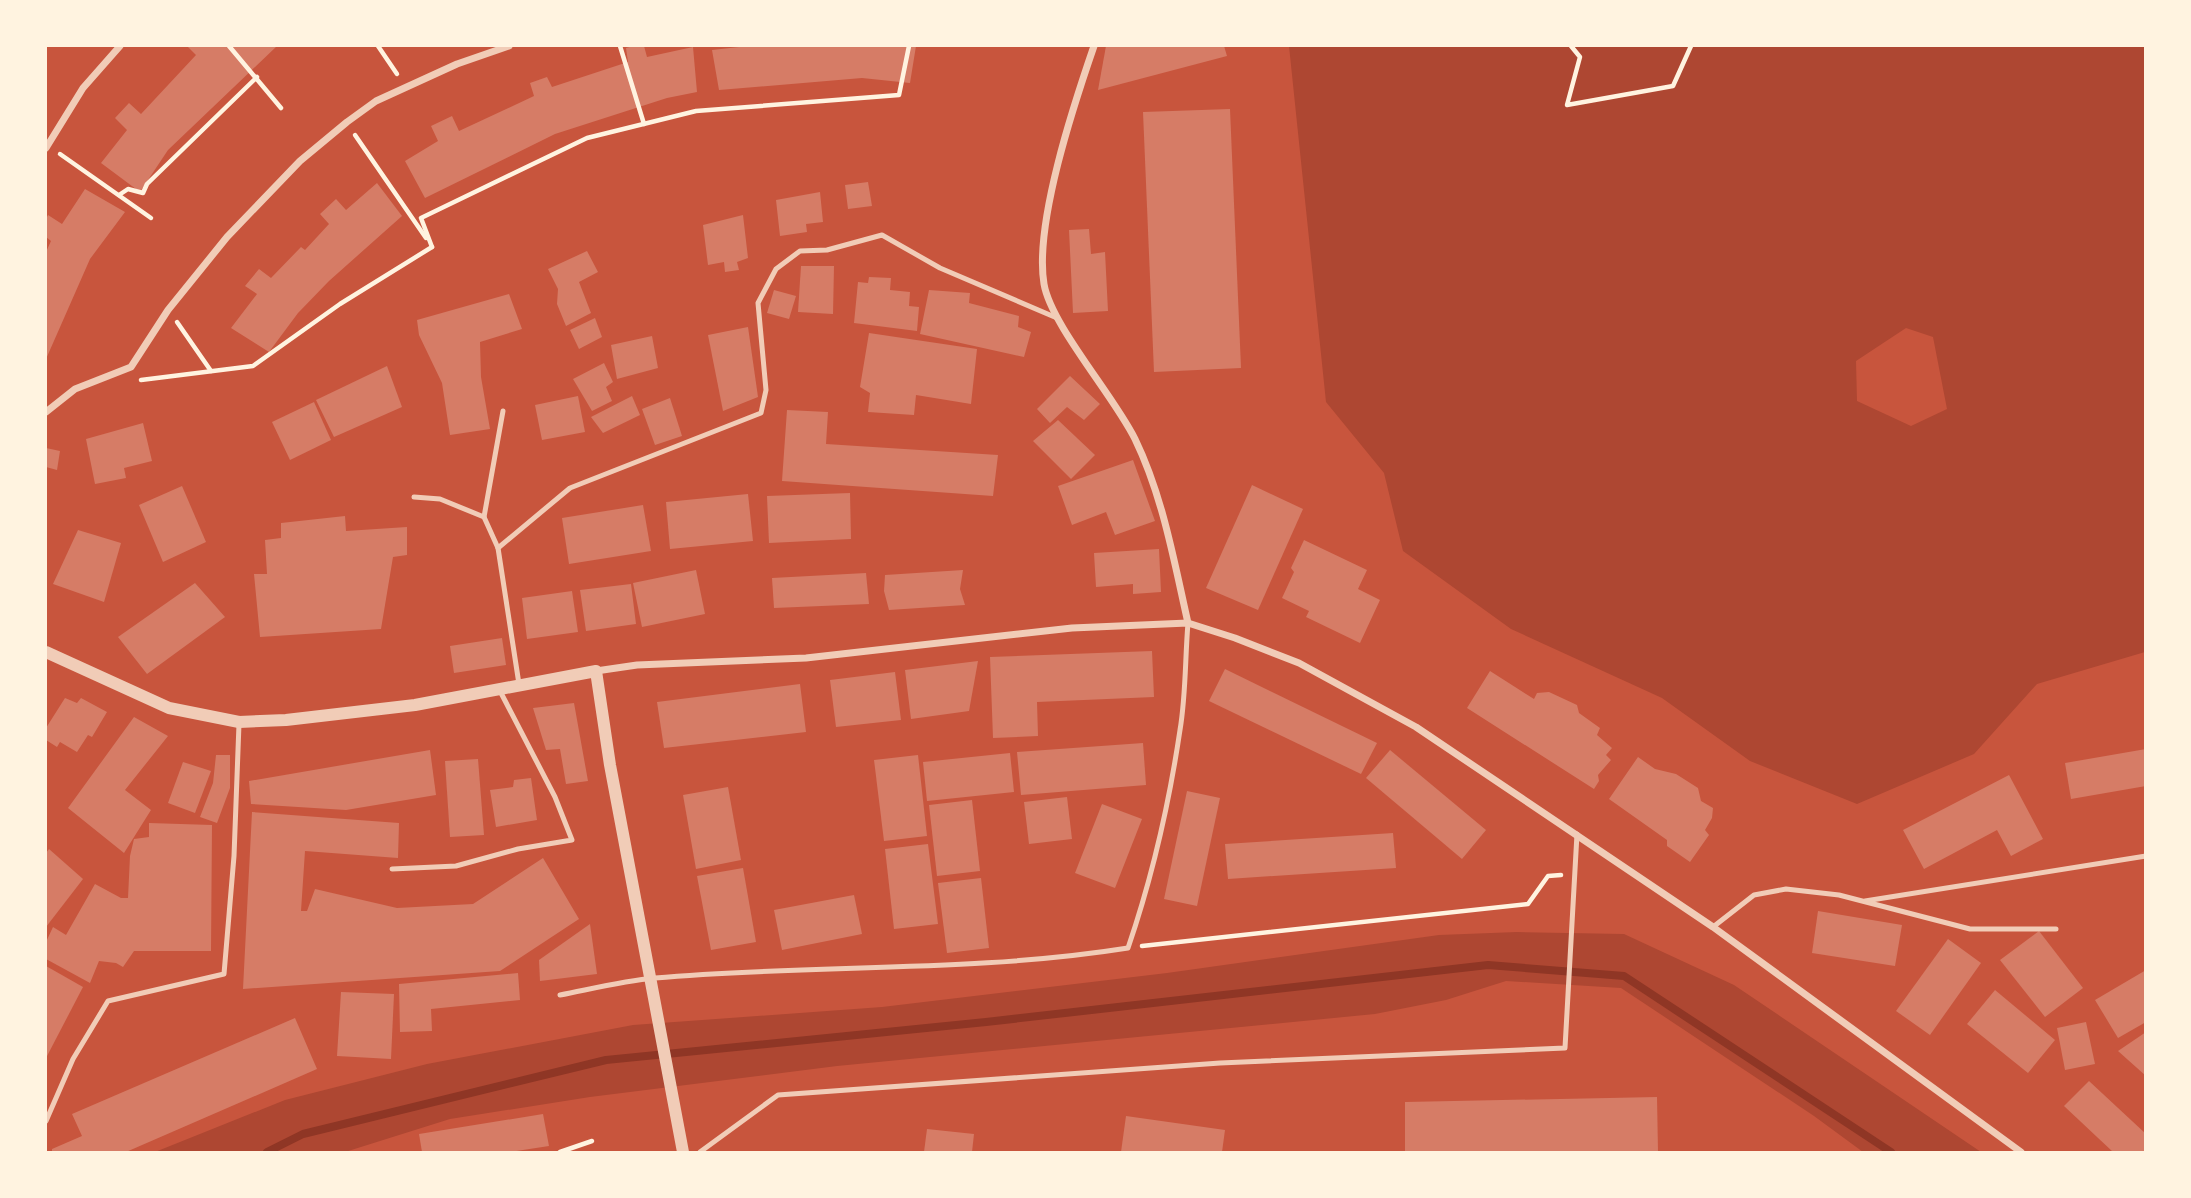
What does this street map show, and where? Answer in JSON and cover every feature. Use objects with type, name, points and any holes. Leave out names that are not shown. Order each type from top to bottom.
[{"type":"street","points":[[47,147],[83,88],[120,46]]},
{"type":"street","points":[[46,412],[75,389],[131,368],[168,310],[227,237],[300,161],[347,122],[376,102],[405,88],[457,64],[509,46]]},
{"type":"street","points":[[1094,46],[1046,218],[1041,253],[1044,286],[1058,318],[1135,439],[1158,497],[1188,623]]},
{"type":"street","points":[[46,652],[169,708],[239,722],[286,720],[415,705],[519,684],[638,665],[806,658],[1072,628],[1188,623],[1299,663],[1416,727],[1713,927],[2021,1153]]},
{"type":"street","points":[[596,671],[610,765],[683,1153]]},
{"type":"lane","points":[[498,548],[570,488],[761,413],[766,390],[758,303],[776,269],[800,251],[827,250],[882,235],[940,268],[1058,318]]},
{"type":"lane","points":[[503,411],[484,517],[498,548],[519,684]]},
{"type":"lane","points":[[414,497],[440,499],[484,517]]},
{"type":"lane","points":[[560,995],[771,970],[1050,960],[1128,948],[1142,908],[1163,825],[1180,735],[1188,623]]},
{"type":"lane","points":[[392,869],[456,866],[518,849],[572,840],[555,797],[499,688]]},
{"type":"lane","points":[[46,1121],[73,1059],[108,1001],[224,974],[234,856],[239,722]]},
{"type":"lane","points":[[700,1153],[778,1095],[1220,1063],[1565,1048],[1577,833]]},
{"type":"lane","points":[[1863,901],[2146,856]]},
{"type":"lane","points":[[1713,927],[1754,895],[1786,889],[1863,901],[1970,929],[2056,929]]},
{"type":"path","points":[[229,46],[281,108]]},
{"type":"path","points":[[378,46],[405,88]]},
{"type":"path","points":[[620,46],[644,124]]},
{"type":"path","points":[[432,247],[421,218],[587,138],[696,111],[899,95],[909,46]]},
{"type":"path","points":[[1571,46],[1580,57],[1567,105],[1673,86],[1691,46]]},
{"type":"path","points":[[119,195],[128,189],[143,193],[147,184],[257,77]]},
{"type":"path","points":[[347,122],[432,247]]},
{"type":"path","points":[[47,147],[151,218]]},
{"type":"path","points":[[129,382],[253,366],[340,304],[432,247]]},
{"type":"path","points":[[168,310],[211,371]]},
{"type":"path","points":[[1128,948],[1528,904],[1548,876],[1574,873]]},
{"type":"path","points":[[560,1153],[592,1141]]},
{"type":"shaded area","points":[[1289,46],[2145,46],[2145,652],[2037,684],[1974,754],[1857,804],[1750,761],[1662,698],[1511,629],[1403,551],[1384,473],[1326,402]],"holes":[[[1906,328],[1933,337],[1947,409],[1911,426],[1857,401],[1856,361]]]},
{"type":"shaded area","points":[[1517,932],[1624,934],[1734,985],[1981,1152],[1863,1152],[1814,1116],[1621,988],[1506,981],[1446,1000],[1375,1014],[837,1066],[590,1097],[450,1119],[345,1152],[155,1152],[285,1100],[427,1064],[633,1025],[882,1007],[1167,973],[1439,935]]},
{"type":"building","points":[[187,46],[277,46],[168,150],[140,192],[101,163],[127,130],[115,118],[129,103],[141,114],[196,55]]},
{"type":"building","points":[[644,46],[647,57],[693,47],[697,92],[667,98],[555,134],[425,198],[405,161],[438,141],[431,126],[452,116],[459,131],[534,96],[530,83],[547,77],[552,87],[628,62],[626,48]]},
{"type":"building","points":[[748,46],[916,46],[910,83],[862,78],[719,90],[712,50]]},
{"type":"building","points":[[1106,46],[1224,46],[1227,56],[1098,90]]},
{"type":"building","points":[[1230,109],[1241,368],[1154,372],[1143,112]]},
{"type":"building","points":[[868,182],[872,206],[848,209],[845,185]]},
{"type":"building","points":[[377,183],[402,216],[329,281],[298,313],[269,352],[231,328],[257,294],[245,286],[259,269],[271,278],[301,247],[305,250],[329,224],[320,214],[336,199],[346,210]]},
{"type":"building","points":[[85,189],[125,212],[90,259],[46,359],[46,252],[51,241],[46,237],[46,219],[48,215],[62,224]]},
{"type":"building","points":[[820,192],[823,222],[806,224],[807,232],[780,236],[776,200]]},
{"type":"building","points":[[743,215],[748,258],[737,262],[739,270],[725,272],[724,262],[708,265],[703,225]]},
{"type":"building","points":[[1089,229],[1091,254],[1105,252],[1108,311],[1073,313],[1069,230]]},
{"type":"building","points":[[587,251],[598,272],[579,282],[591,313],[566,326],[557,304],[558,289],[548,269]]},
{"type":"building","points":[[801,266],[834,266],[833,314],[798,312]]},
{"type":"building","points":[[869,277],[891,278],[890,290],[910,292],[909,306],[919,307],[917,331],[854,323],[858,282],[868,283]]},
{"type":"building","points":[[774,290],[796,296],[789,319],[767,313]]},
{"type":"building","points":[[929,290],[970,293],[969,303],[1019,316],[1018,327],[1031,332],[1024,357],[920,334]]},
{"type":"building","points":[[509,294],[522,329],[480,342],[481,377],[490,429],[450,435],[442,383],[419,335],[417,320]]},
{"type":"building","points":[[595,318],[602,337],[579,349],[570,330]]},
{"type":"building","points":[[748,327],[758,397],[723,411],[708,335]]},
{"type":"building","points":[[869,333],[977,349],[971,404],[916,395],[914,415],[868,412],[870,393],[860,387]]},
{"type":"building","points":[[652,336],[658,368],[617,379],[611,345]]},
{"type":"building","points":[[604,363],[613,382],[606,387],[612,401],[592,411],[573,379]]},
{"type":"building","points":[[387,366],[402,407],[334,437],[316,400]]},
{"type":"building","points":[[1070,376],[1100,404],[1084,420],[1067,407],[1050,423],[1037,409]]},
{"type":"building","points":[[578,396],[585,432],[542,440],[535,405]]},
{"type":"building","points":[[632,396],[640,415],[603,433],[591,417]]},
{"type":"building","points":[[670,398],[682,436],[655,445],[642,409]]},
{"type":"building","points":[[314,402],[331,440],[290,460],[272,422]]},
{"type":"building","points":[[787,410],[828,412],[826,444],[998,455],[993,496],[782,481]]},
{"type":"building","points":[[1058,420],[1095,455],[1071,479],[1033,441]]},
{"type":"building","points":[[143,423],[152,461],[124,468],[126,478],[95,484],[86,439]]},
{"type":"building","points":[[46,448],[60,451],[57,470],[46,467]]},
{"type":"building","points":[[1133,460],[1155,521],[1115,535],[1106,512],[1072,525],[1058,486]]},
{"type":"building","points":[[1252,485],[1303,509],[1258,610],[1206,588]]},
{"type":"building","points":[[182,486],[206,542],[163,562],[139,505]]},
{"type":"building","points":[[850,493],[851,539],[769,543],[767,496]]},
{"type":"building","points":[[748,494],[753,541],[670,549],[666,502]]},
{"type":"building","points":[[643,505],[651,551],[569,564],[562,518]]},
{"type":"building","points":[[345,516],[346,531],[407,527],[407,555],[393,557],[381,629],[260,637],[254,574],[267,574],[265,540],[281,538],[281,523]]},
{"type":"building","points":[[78,530],[121,543],[104,602],[53,584]]},
{"type":"building","points":[[1304,540],[1367,570],[1358,589],[1380,600],[1360,643],[1306,617],[1309,611],[1282,598],[1294,572],[1291,568]]},
{"type":"building","points":[[1159,549],[1161,592],[1133,594],[1133,584],[1096,587],[1094,553]]},
{"type":"building","points":[[696,570],[705,614],[642,627],[633,583]]},
{"type":"building","points":[[963,570],[960,589],[965,605],[889,610],[884,591],[885,575]]},
{"type":"building","points":[[866,573],[869,604],[774,608],[772,578]]},
{"type":"building","points":[[195,583],[225,617],[147,674],[118,637]]},
{"type":"building","points":[[631,584],[636,624],[586,631],[580,590]]},
{"type":"building","points":[[572,591],[578,632],[527,639],[522,598]]},
{"type":"building","points":[[502,638],[506,665],[454,673],[450,646]]},
{"type":"building","points":[[1152,651],[1154,697],[1037,702],[1038,736],[993,738],[990,657]]},
{"type":"building","points":[[978,661],[969,711],[911,719],[905,670]]},
{"type":"building","points":[[1225,669],[1377,743],[1361,774],[1209,701]]},
{"type":"building","points":[[1490,671],[1534,699],[1537,693],[1549,692],[1577,705],[1579,713],[1600,728],[1597,735],[1612,748],[1606,755],[1611,760],[1598,775],[1599,781],[1594,789],[1467,708]]},
{"type":"building","points":[[895,672],[901,720],[836,727],[830,680]]},
{"type":"building","points":[[800,684],[806,732],[664,748],[657,702]]},
{"type":"building","points":[[65,698],[77,703],[81,698],[107,712],[92,737],[88,735],[77,752],[60,742],[57,747],[46,740],[46,728]]},
{"type":"building","points":[[574,703],[588,781],[566,784],[560,749],[546,750],[533,708]]},
{"type":"building","points":[[134,717],[168,736],[125,790],[151,810],[124,853],[68,808]]},
{"type":"building","points":[[1143,743],[1146,785],[1021,795],[1017,752]]},
{"type":"building","points":[[2146,749],[2146,786],[2071,799],[2065,763]]},
{"type":"building","points":[[430,750],[436,795],[346,810],[251,804],[249,781]]},
{"type":"building","points":[[1390,750],[1486,830],[1462,859],[1366,778]]},
{"type":"building","points":[[1010,753],[1014,792],[927,801],[923,762]]},
{"type":"building","points":[[216,755],[230,755],[230,788],[217,823],[200,817],[213,783]]},
{"type":"building","points":[[918,755],[927,836],[884,841],[874,760]]},
{"type":"building","points":[[1638,757],[1655,769],[1676,774],[1698,788],[1701,801],[1713,808],[1712,818],[1705,830],[1709,835],[1690,862],[1667,846],[1667,840],[1609,799]]},
{"type":"building","points":[[478,759],[484,835],[450,837],[445,761]]},
{"type":"building","points":[[183,762],[211,771],[195,813],[168,803]]},
{"type":"building","points":[[2009,775],[2043,839],[2011,856],[1997,830],[1924,869],[1903,830]]},
{"type":"building","points":[[531,778],[537,820],[496,827],[490,790],[513,787],[514,780]]},
{"type":"building","points":[[728,787],[741,860],[696,869],[683,795]]},
{"type":"building","points":[[1187,791],[1220,798],[1197,906],[1164,899]]},
{"type":"building","points":[[1067,797],[1072,839],[1029,844],[1024,802]]},
{"type":"building","points":[[972,800],[980,871],[937,876],[929,805]]},
{"type":"building","points":[[1102,804],[1142,819],[1115,888],[1075,873]]},
{"type":"building","points":[[252,812],[399,823],[398,858],[305,851],[301,911],[307,911],[315,889],[397,908],[473,904],[543,858],[579,919],[500,971],[243,989]]},
{"type":"building","points":[[149,823],[212,825],[211,951],[134,951],[123,967],[116,963],[99,961],[90,983],[46,959],[46,942],[53,927],[66,935],[95,884],[121,898],[128,898],[130,856],[134,839],[149,837]]},
{"type":"building","points":[[1393,833],[1396,868],[1228,879],[1225,844]]},
{"type":"building","points":[[928,844],[938,924],[894,929],[885,849]]},
{"type":"building","points":[[49,849],[83,879],[46,927],[46,853]]},
{"type":"building","points":[[743,868],[756,942],[711,950],[697,876]]},
{"type":"building","points":[[981,878],[989,948],[947,953],[938,883]]},
{"type":"building","points":[[854,895],[862,934],[782,950],[774,910]]},
{"type":"building","points":[[1818,911],[1902,925],[1895,966],[1812,953]]},
{"type":"building","points":[[590,924],[597,974],[540,981],[539,960]]},
{"type":"building","points":[[2039,931],[2083,988],[2045,1017],[2000,960]]},
{"type":"building","points":[[1948,939],[1981,963],[1930,1035],[1896,1011]]},
{"type":"building","points":[[46,966],[83,987],[46,1058]]},
{"type":"building","points":[[2146,970],[2146,1022],[2118,1038],[2095,1000]]},
{"type":"building","points":[[518,973],[520,1000],[431,1009],[432,1031],[400,1032],[399,984]]},
{"type":"building","points":[[1995,990],[2055,1040],[2028,1073],[1967,1024]]},
{"type":"building","points":[[341,992],[394,994],[391,1059],[337,1056]]},
{"type":"building","points":[[295,1018],[317,1069],[126,1152],[52,1152],[52,1149],[82,1136],[72,1114]]},
{"type":"building","points":[[2086,1022],[2095,1064],[2065,1070],[2057,1028]]},
{"type":"building","points":[[2146,1032],[2146,1076],[2118,1051]]},
{"type":"building","points":[[2089,1081],[2146,1134],[2146,1152],[2113,1152],[2064,1106]]},
{"type":"building","points":[[1657,1097],[1658,1152],[1405,1152],[1405,1102]]},
{"type":"building","points":[[543,1114],[549,1146],[510,1152],[422,1152],[419,1134]]},
{"type":"building","points":[[1126,1116],[1225,1130],[1222,1152],[1121,1152]]},
{"type":"building","points":[[927,1129],[974,1134],[972,1152],[924,1152]]},
{"type":"waterway","points":[[267,1152],[303,1134],[606,1060],[986,1022],[1488,965],[1624,976],[1891,1152]]}]
